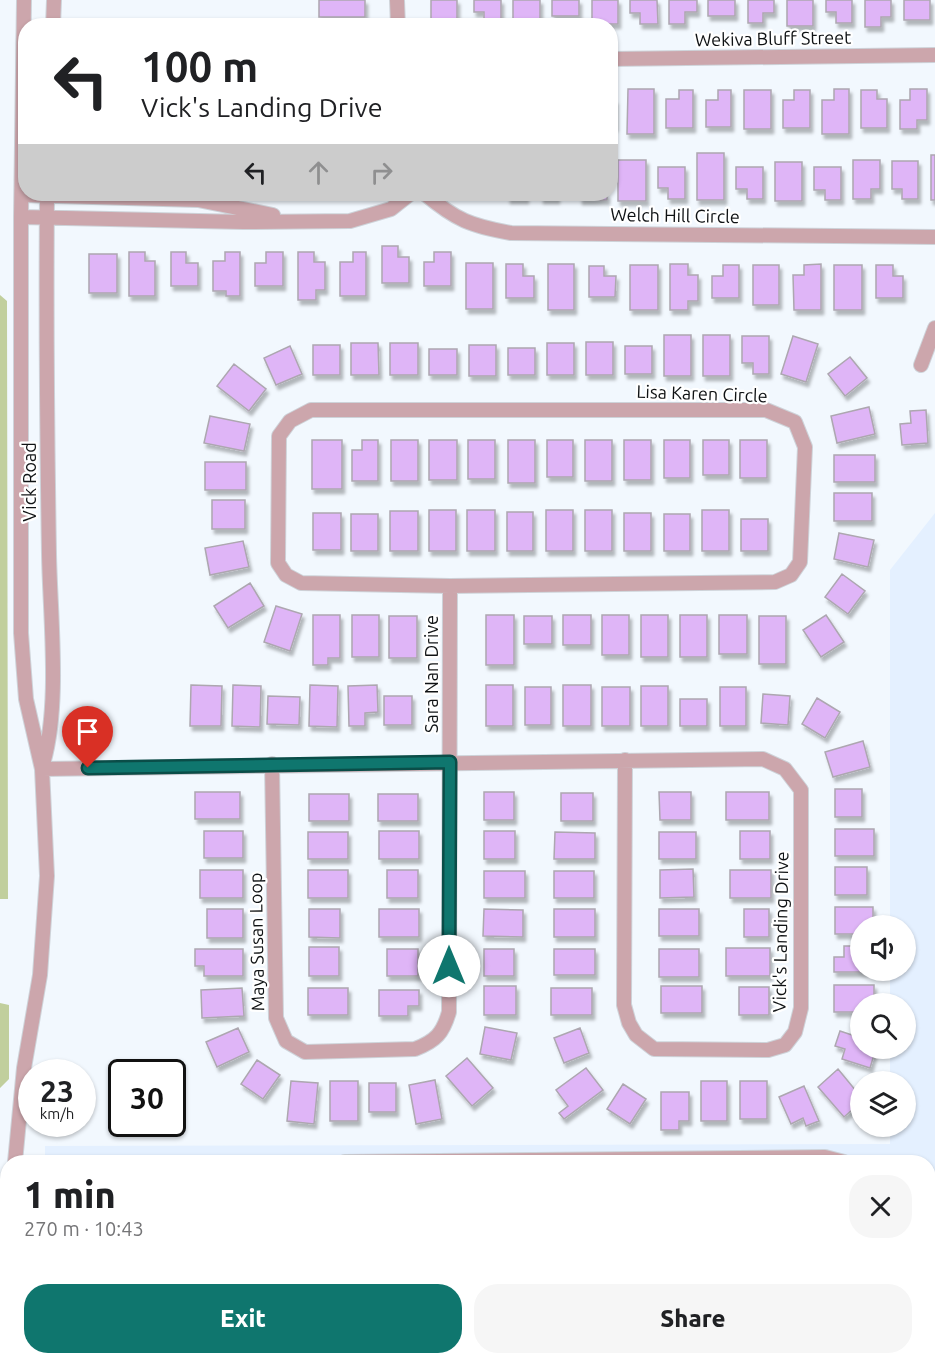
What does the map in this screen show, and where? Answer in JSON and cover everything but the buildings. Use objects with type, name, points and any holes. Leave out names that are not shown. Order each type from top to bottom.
[{"type":"street","name":"Vick Road","points":[[24,0],[24,18]]},
{"type":"street","points":[[53,18],[54,0]]},
{"type":"street","points":[[397,0],[398,18]]},
{"type":"street","name":"Wekiva Bluff Street","points":[[618,59],[935,55]]},
{"type":"street","name":"Vick Road","points":[[16,1155],[24,1068],[45,932],[47,876],[42,769],[26,699],[21,633],[22,201]]},
{"type":"street","name":"Vick Road","points":[[42,769],[50,741],[52,704],[48,498],[47,201]]},
{"type":"street","points":[[203,201],[302,219]]},
{"type":"street","points":[[21,217],[243,222],[302,219],[350,221],[391,209],[401,201]]},
{"type":"street","name":"Welch Hill Circle","points":[[432,201],[470,225],[511,233],[935,237]]},
{"type":"street","points":[[921,365],[935,328]]},
{"type":"street","name":"Lisa Karen Circle","points":[[312,410],[766,410],[795,422],[805,447],[800,562],[791,575],[775,582],[450,586],[301,583],[286,575],[278,563],[279,436],[290,421],[312,410]]},
{"type":"street","name":"Sara Nan Drive","points":[[450,586],[450,762]]},
{"type":"street","name":"Vick's Landing Drive","points":[[42,769],[272,764],[625,760],[763,759],[785,769],[801,790],[801,1008],[795,1032],[785,1045],[768,1050],[654,1049],[636,1035],[628,1023],[624,1005],[625,760]]},
{"type":"street","name":"Maya Susan Loop","points":[[272,764],[276,1018],[286,1041],[305,1052],[415,1049],[432,1043],[443,1032],[449,1012],[450,762]]},
{"type":"shaded area","points":[[935,513],[935,1155],[45,1155],[45,1146],[890,1144],[890,1137],[916,1137],[916,1071],[890,1071],[890,1059],[916,1059],[916,993],[890,993],[890,981],[916,981],[916,915],[890,915],[890,570]]},
{"type":"green space","points":[[0,295],[7,301],[8,899],[0,899]]},
{"type":"green space","points":[[0,1003],[9,1005],[9,1079],[0,1088]]},
{"type":"route","points":[[88,768],[450,762],[449,966]]}]
